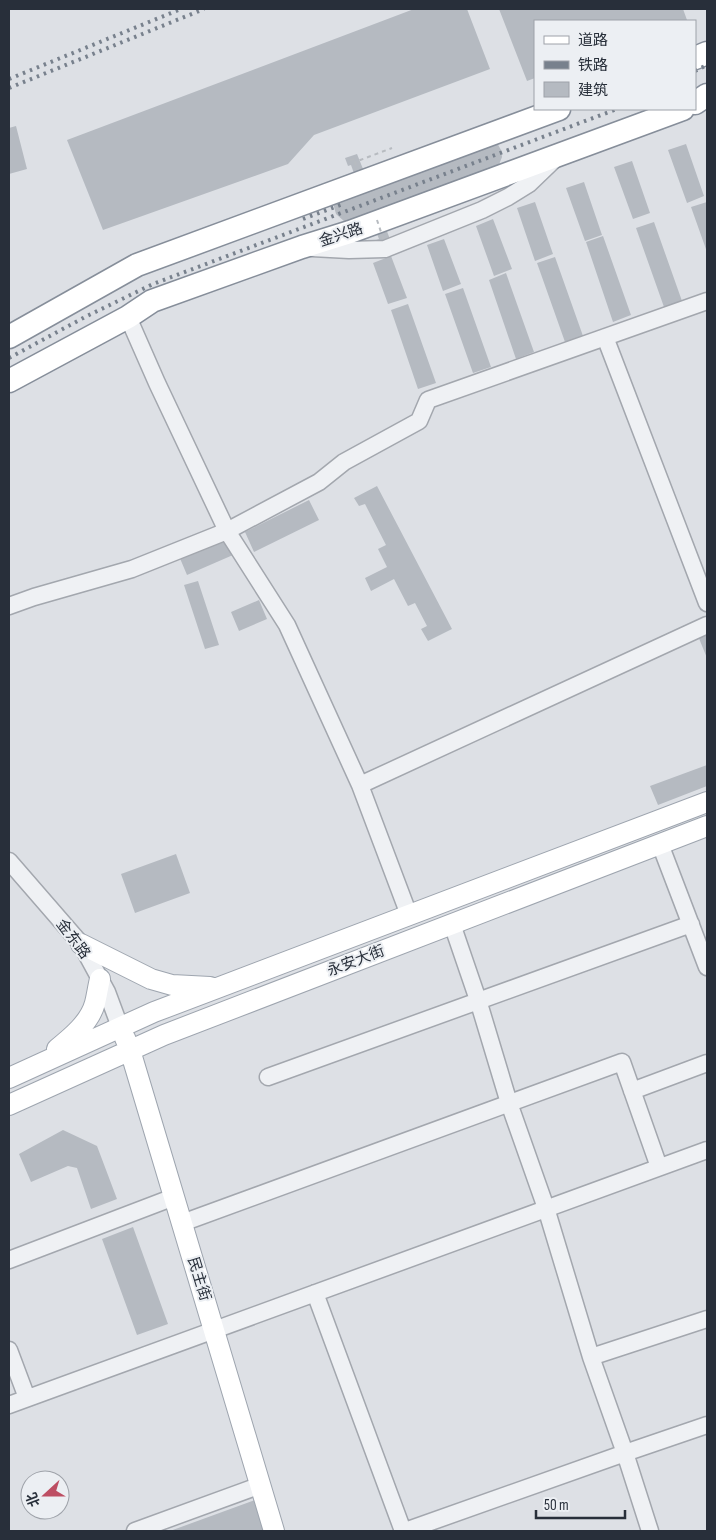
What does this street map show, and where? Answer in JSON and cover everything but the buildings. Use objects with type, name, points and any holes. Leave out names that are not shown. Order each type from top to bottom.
[{"type":"highway","points":[[696,102],[707,95]]},
{"type":"highway","points":[[9,337],[137,265],[556,110]]},
{"type":"highway","name":"金兴路","points":[[9,381],[152,301],[302,247],[350,232],[680,110]]},
{"type":"main road","name":"永安大街","points":[[9,1078],[154,1012],[707,802]]},
{"type":"main road","name":"永安大街","points":[[9,1105],[173,1031],[707,826]]},
{"type":"main road","points":[[81,944],[151,979],[172,985],[219,987]]},
{"type":"main road","points":[[35,1066],[72,1037],[88,1019],[95,1004],[100,979]]},
{"type":"main road","name":"民主街","points":[[120,1027],[130,1050],[274,1531]]},
{"type":"street","points":[[9,606],[34,596],[132,569],[227,531],[320,482],[344,462],[419,422],[428,400],[707,301]]},
{"type":"street","points":[[128,316],[157,383],[227,531],[287,625],[360,785],[409,915]]},
{"type":"street","points":[[605,337],[707,603]]},
{"type":"street","points":[[360,785],[707,625]]},
{"type":"street","points":[[660,844],[707,967]]},
{"type":"street","name":"金东路","points":[[9,861],[81,944],[100,979],[120,1027]]},
{"type":"street","points":[[452,924],[478,1000],[509,1103],[546,1208],[591,1356],[650,1531]]},
{"type":"street","points":[[268,1077],[691,924]]},
{"type":"street","points":[[182,1223],[622,1062],[659,1167]]},
{"type":"street","points":[[632,1091],[707,1063]]},
{"type":"street","points":[[9,1404],[707,1150]]},
{"type":"street","points":[[9,1260],[174,1197]]},
{"type":"street","points":[[315,1293],[404,1531],[707,1425]]},
{"type":"street","points":[[591,1356],[707,1319]]},
{"type":"street","points":[[9,1350],[27,1398]]},
{"type":"street","points":[[135,1531],[260,1485]]},
{"type":"path","points":[[359,160],[392,148]]},
{"type":"path","points":[[350,160],[354,158],[355,162]]},
{"type":"path","points":[[377,220],[383,238],[388,236]]},
{"type":"railway","points":[[9,79],[181,9]]},
{"type":"railway","points":[[9,88],[204,9]]},
{"type":"railway","points":[[696,70],[707,65]]},
{"type":"railway","points":[[9,358],[85,317],[153,284],[614,110]]},
{"type":"railway","points":[[303,219],[343,204]]}]
